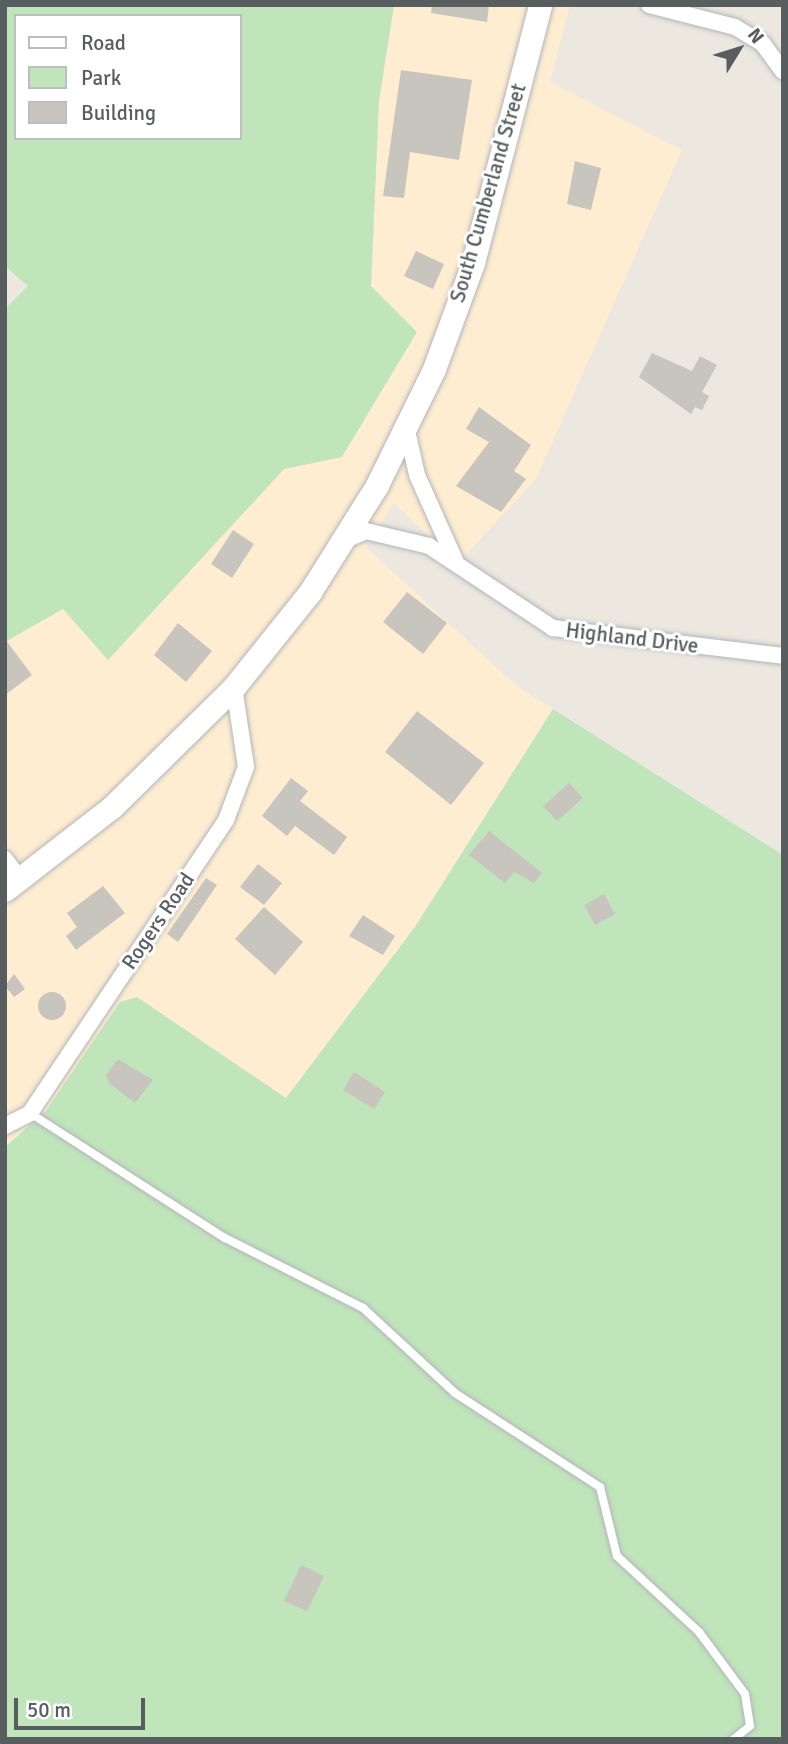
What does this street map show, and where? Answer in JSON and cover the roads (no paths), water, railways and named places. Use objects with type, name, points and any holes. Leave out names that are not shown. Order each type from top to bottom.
[{"type":"main road","name":"South Cumberland Street","points":[[12,884],[112,807],[234,687],[341,542],[406,426],[473,262],[540,5]]},
{"type":"street","points":[[649,5],[735,27],[763,44],[783,72]]},
{"type":"street","points":[[406,426],[417,475],[457,564]]},
{"type":"street","name":"Highland Drive","points":[[341,542],[377,532],[417,541],[457,564],[553,628],[783,656]]},
{"type":"street","name":"Rogers Road","points":[[5,1126],[30,1113],[226,820],[246,767],[234,687]]},
{"type":"street","points":[[5,859],[12,884]]},
{"type":"lane","points":[[30,1113],[225,1238],[363,1308],[455,1393],[600,1487],[617,1556],[699,1632],[745,1694],[750,1726],[734,1739]]}]
